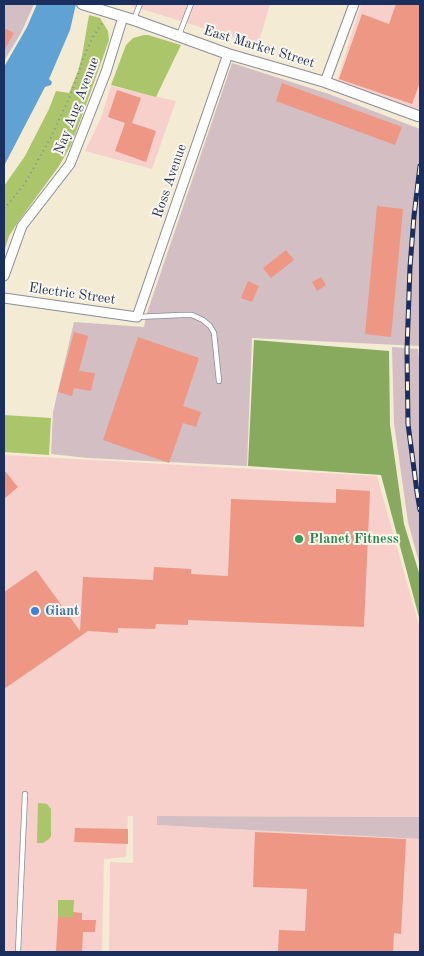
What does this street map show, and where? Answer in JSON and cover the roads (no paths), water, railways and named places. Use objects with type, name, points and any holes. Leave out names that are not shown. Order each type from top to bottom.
[{"type":"street","points":[[325,82],[354,4]]},
{"type":"street","name":"East Market Street","points":[[86,5],[228,54],[325,82],[418,116]]},
{"type":"street","name":"Nay Aug Avenue","points":[[4,276],[22,226],[70,164],[106,72],[123,17]]},
{"type":"street","name":"Ross Avenue","points":[[137,317],[228,54]]},
{"type":"street","name":"Electric Street","points":[[4,298],[137,317]]},
{"type":"lane","points":[[134,20],[140,4]]},
{"type":"lane","points":[[179,36],[191,4]]},
{"type":"lane","points":[[137,317],[181,315],[203,320],[210,326],[214,334],[219,381]]},
{"type":"lane","points":[[18,952],[25,794]]},
{"type":"water","points":[[37,4],[76,4],[70,30],[49,79],[52,82],[51,85],[45,87],[4,166],[4,67],[27,27]]},
{"type":"railway","points":[[420,166],[410,267],[407,350],[408,424],[420,510]]},
{"type":"place","name":"Planet Fitness","points":[[299,539]]},
{"type":"place","name":"Giant","points":[[35,611]]}]
